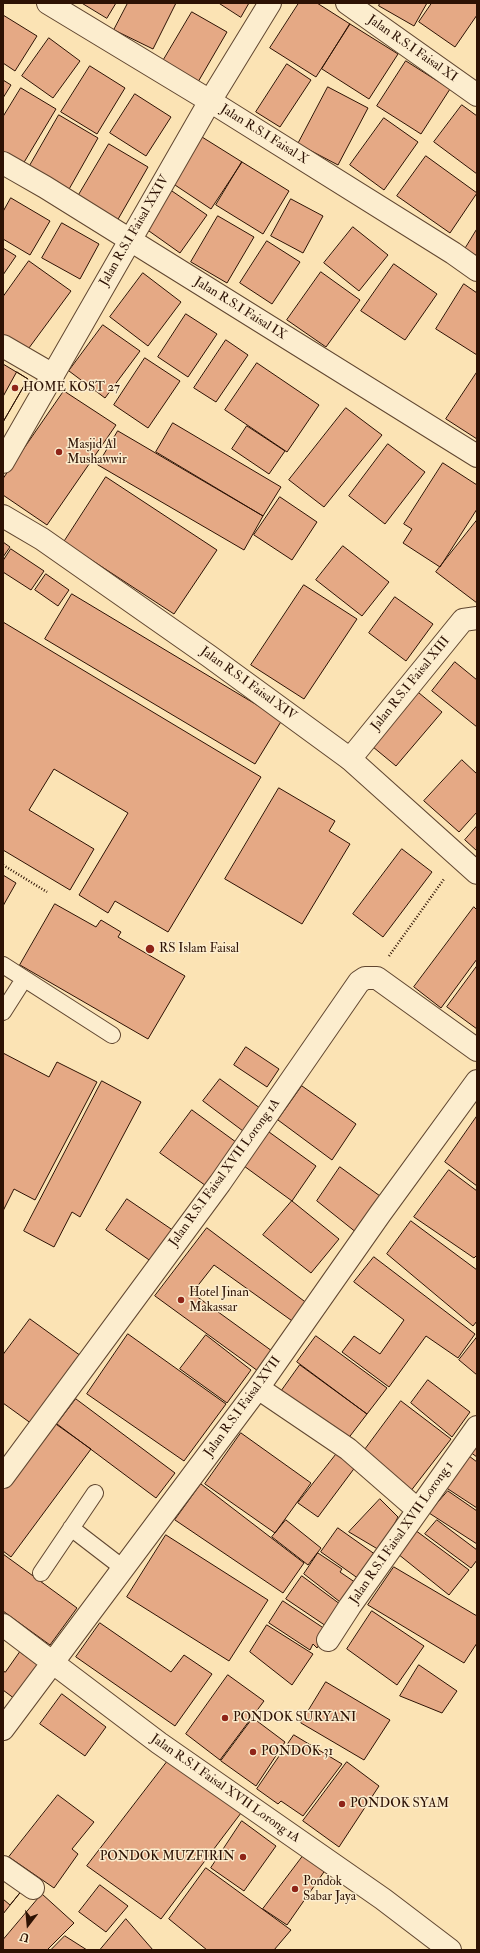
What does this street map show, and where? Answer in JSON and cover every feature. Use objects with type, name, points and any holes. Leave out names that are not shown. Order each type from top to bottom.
[{"type":"street","name":"Jalan R.S.I Faisal X","points":[[48,3],[210,101],[453,253],[477,270]]},
{"type":"street","name":"Jalan R.S.I Faisal XXIV","points":[[3,462],[210,101],[270,3]]},
{"type":"street","name":"Jalan R.S.I Faisal XI","points":[[346,3],[477,95]]},
{"type":"street","name":"Jalan R.S.I Faisal IX","points":[[3,163],[130,240],[477,456]]},
{"type":"street","points":[[3,346],[53,375]]},
{"type":"street","name":"Jalan R.S.I Faisal XIV","points":[[3,516],[42,539],[209,656],[350,759],[459,858],[477,872]]},
{"type":"street","name":"Jalan R.S.I Faisal XIII","points":[[350,759],[463,620],[477,618]]},
{"type":"street","points":[[373,977],[377,978],[477,1050]]},
{"type":"street","name":"Jalan R.S.I Faisal XVII Lorong 1A","points":[[3,1477],[220,1183],[359,982],[365,978],[373,977]]},
{"type":"street","name":"Jalan R.S.I Faisal XVII","points":[[3,1729],[258,1388],[380,1214],[477,1081]]},
{"type":"street","points":[[258,1388],[348,1449],[418,1510]]},
{"type":"street","name":"Jalan R.S.I Faisal XVII Lorong 1","points":[[328,1640],[350,1606],[477,1427]]},
{"type":"street","name":"Jalan R.S.I Faisal XVII Lorong 1A","points":[[3,1625],[159,1743],[383,1899],[450,1950]]},
{"type":"street","points":[[3,1867],[33,1888]]},
{"type":"lane","points":[[3,965],[112,1035]]},
{"type":"lane","points":[[3,1012],[24,979]]},
{"type":"lane","points":[[41,1573],[70,1528],[95,1494]]},
{"type":"lane","points":[[70,1528],[123,1568]]},
{"type":"path","points":[[373,977],[459,858]]},
{"type":"path","points":[[3,865],[47,892]]},
{"type":"building","points":[[82,3],[116,3],[107,18]]},
{"type":"building","points":[[128,3],[176,3],[153,49],[114,30]]},
{"type":"building","points":[[219,3],[249,3],[241,17]]},
{"type":"building","points":[[299,3],[317,3],[350,24],[316,77],[270,48]]},
{"type":"building","points":[[380,3],[427,3],[414,26],[379,6]]},
{"type":"building","points":[[432,3],[477,3],[477,15],[455,47],[419,22]]},
{"type":"building","points":[[192,12],[227,32],[198,82],[163,61]]},
{"type":"building","points":[[3,15],[37,36],[15,71],[3,63]]},
{"type":"building","points":[[350,24],[398,54],[369,99],[322,69]]},
{"type":"building","points":[[49,38],[80,61],[53,98],[22,76]]},
{"type":"building","points":[[406,61],[450,89],[421,134],[377,106]]},
{"type":"building","points":[[287,64],[311,80],[280,127],[256,112]]},
{"type":"building","points":[[90,66],[125,88],[97,134],[61,112]]},
{"type":"building","points":[[3,80],[11,85],[3,98]]},
{"type":"building","points":[[328,87],[368,108],[338,165],[298,144]]},
{"type":"building","points":[[21,88],[56,109],[23,164],[3,152],[3,117]]},
{"type":"building","points":[[135,94],[171,117],[146,156],[110,133]]},
{"type":"building","points":[[462,105],[477,116],[477,174],[434,142]]},
{"type":"building","points":[[59,115],[98,138],[68,191],[28,169]]},
{"type":"building","points":[[384,118],[418,142],[384,190],[350,165]]},
{"type":"building","points":[[202,137],[242,162],[211,209],[172,183]]},
{"type":"building","points":[[109,144],[148,167],[117,221],[77,198]]},
{"type":"building","points":[[426,156],[477,193],[450,233],[397,196]]},
{"type":"building","points":[[242,162],[289,191],[263,234],[216,205]]},
{"type":"building","points":[[169,189],[207,215],[180,253],[142,226]]},
{"type":"building","points":[[11,198],[50,221],[30,255],[3,239],[3,212]]},
{"type":"building","points":[[291,199],[323,216],[303,253],[271,236]]},
{"type":"building","points":[[218,216],[254,237],[227,283],[191,262]]},
{"type":"building","points":[[62,223],[99,244],[80,279],[42,258]]},
{"type":"building","points":[[353,227],[388,255],[359,291],[324,263]]},
{"type":"building","points":[[477,229],[477,256],[465,249]]},
{"type":"building","points":[[267,241],[300,262],[272,304],[240,283]]},
{"type":"building","points":[[3,248],[16,256],[3,275]]},
{"type":"building","points":[[29,261],[71,291],[26,352],[3,336],[3,297]]},
{"type":"building","points":[[394,264],[437,294],[405,340],[361,311]]},
{"type":"building","points":[[321,272],[360,300],[326,347],[287,320]]},
{"type":"building","points":[[143,273],[181,302],[148,346],[110,317]]},
{"type":"building","points":[[464,284],[477,293],[477,355],[436,329]]},
{"type":"building","points":[[186,314],[217,334],[188,377],[158,357]]},
{"type":"building","points":[[103,325],[140,351],[105,398],[69,371]]},
{"type":"building","points":[[226,340],[248,355],[216,402],[194,388]]},
{"type":"building","points":[[145,358],[180,381],[148,428],[114,405]]},
{"type":"building","points":[[257,363],[319,405],[287,452],[225,410]]},
{"type":"building","name":"HOME KOST 27","points":[[3,364],[28,379],[3,422]]},
{"type":"building","name":"HOME KOST 27","points":[[17,372],[28,379],[3,422],[3,397]]},
{"type":"building","points":[[477,372],[477,439],[446,419]]},
{"type":"building","name":"Masjid Al Mushawwir","points":[[64,391],[116,425],[47,525],[3,495],[3,479]]},
{"type":"building","points":[[346,408],[382,435],[324,507],[289,480]]},
{"type":"building","points":[[173,423],[281,487],[263,516],[156,452]]},
{"type":"building","points":[[247,426],[285,451],[269,474],[232,449]]},
{"type":"building","points":[[118,431],[263,516],[244,550],[98,465]]},
{"type":"building","points":[[388,444],[425,472],[385,524],[349,496]]},
{"type":"building","points":[[443,463],[477,485],[477,509],[440,567],[403,543],[412,529],[404,524]]},
{"type":"building","points":[[106,477],[217,550],[174,614],[64,542]]},
{"type":"building","points":[[280,497],[317,522],[292,560],[254,535]]},
{"type":"building","points":[[477,520],[477,603],[436,572]]},
{"type":"building","points":[[3,542],[10,547],[3,557]]},
{"type":"building","points":[[343,546],[389,582],[362,616],[316,580]]},
{"type":"building","points":[[11,549],[44,571],[31,590],[3,572],[3,561]]},
{"type":"building","points":[[46,574],[69,590],[58,606],[35,590]]},
{"type":"building","points":[[304,585],[357,619],[304,699],[251,665]]},
{"type":"building","points":[[72,594],[282,720],[255,764],[45,639]]},
{"type":"building","points":[[395,597],[433,624],[406,661],[369,633]]},
{"type":"building","points":[[3,622],[261,777],[168,932],[115,901],[108,913],[79,895],[128,813],[54,769],[29,810],[94,849],[70,890],[3,850]]},
{"type":"building","points":[[455,662],[477,680],[477,727],[432,691]]},
{"type":"building","points":[[413,688],[442,712],[396,766],[367,742]]},
{"type":"building","points":[[462,760],[477,774],[477,812],[459,832],[424,801]]},
{"type":"building","points":[[279,788],[335,821],[329,831],[350,844],[302,924],[225,879]]},
{"type":"building","points":[[477,826],[477,851],[465,840]]},
{"type":"building","points":[[402,849],[432,872],[383,937],[353,914]]},
{"type":"building","points":[[3,875],[16,883],[3,906]]},
{"type":"building","points":[[55,904],[96,927],[101,920],[121,932],[118,937],[185,976],[148,1039],[20,965]]},
{"type":"building","points":[[474,907],[477,910],[477,959],[441,1008],[414,987]]},
{"type":"building","points":[[477,966],[477,1029],[447,1007]]},
{"type":"building","points":[[246,1047],[279,1069],[267,1087],[234,1065]]},
{"type":"building","points":[[3,1053],[49,1077],[57,1062],[97,1082],[35,1200],[14,1189],[3,1211]]},
{"type":"building","points":[[220,1079],[264,1111],[247,1134],[203,1101]]},
{"type":"building","points":[[102,1081],[141,1102],[80,1217],[72,1212],[54,1247],[24,1231]]},
{"type":"building","points":[[302,1086],[356,1124],[332,1160],[278,1120]]},
{"type":"building","points":[[192,1110],[240,1145],[209,1188],[160,1153]]},
{"type":"building","points":[[477,1116],[477,1186],[445,1162]]},
{"type":"building","points":[[269,1132],[316,1166],[292,1201],[244,1166]]},
{"type":"building","points":[[340,1167],[380,1196],[357,1233],[317,1201]]},
{"type":"building","points":[[449,1170],[477,1191],[477,1255],[474,1258],[414,1217]]},
{"type":"building","points":[[127,1199],[177,1233],[155,1264],[106,1230]]},
{"type":"building","points":[[292,1201],[339,1239],[311,1273],[263,1235]]},
{"type":"building","points":[[411,1221],[477,1270],[477,1321],[473,1326],[387,1254]]},
{"type":"building","name":"Hotel Jinan Makassar","points":[[207,1228],[308,1304],[295,1323],[214,1265],[192,1293],[272,1351],[258,1371],[155,1296]]},
{"type":"building","points":[[374,1257],[475,1334],[458,1358],[426,1336],[389,1387],[342,1352],[354,1336],[380,1354],[404,1320],[354,1282]]},
{"type":"building","points":[[30,1319],[81,1356],[32,1424],[3,1403],[3,1355]]},
{"type":"building","points":[[128,1334],[226,1404],[184,1461],[87,1394]]},
{"type":"building","points":[[206,1335],[251,1370],[227,1403],[180,1369]]},
{"type":"building","points":[[316,1336],[387,1388],[367,1414],[297,1362]]},
{"type":"building","points":[[477,1337],[477,1375],[459,1360]]},
{"type":"building","points":[[300,1365],[367,1414],[347,1440],[280,1393]]},
{"type":"building","points":[[428,1380],[470,1412],[452,1437],[411,1403]]},
{"type":"building","points":[[76,1399],[175,1473],[156,1498],[57,1424]]},
{"type":"building","points":[[401,1401],[451,1439],[410,1492],[361,1455]]},
{"type":"building","points":[[53,1422],[91,1449],[11,1557],[3,1551],[3,1488]]},
{"type":"building","points":[[241,1433],[311,1483],[275,1533],[205,1484]]},
{"type":"building","points":[[477,1443],[477,1457],[470,1452]]},
{"type":"building","points":[[338,1452],[356,1466],[318,1517],[298,1503]]},
{"type":"building","points":[[469,1456],[477,1462],[477,1508],[445,1487]]},
{"type":"building","points":[[201,1484],[304,1563],[283,1593],[175,1520]]},
{"type":"building","points":[[448,1491],[477,1511],[477,1544],[429,1513]]},
{"type":"building","points":[[380,1499],[398,1517],[381,1551],[349,1532]]},
{"type":"building","points":[[286,1520],[321,1548],[308,1565],[272,1537]]},
{"type":"building","points":[[437,1520],[477,1550],[477,1560],[471,1568],[425,1534]]},
{"type":"building","points":[[338,1528],[376,1555],[359,1579],[321,1552]]},
{"type":"building","points":[[415,1530],[469,1570],[449,1595],[398,1554]]},
{"type":"building","points":[[166,1535],[268,1600],[229,1661],[127,1597]]},
{"type":"building","points":[[318,1553],[342,1569],[340,1572],[359,1585],[344,1605],[304,1574]]},
{"type":"building","points":[[3,1554],[77,1608],[50,1645],[3,1611]]},
{"type":"building","points":[[394,1567],[477,1616],[477,1643],[464,1663],[368,1605]]},
{"type":"building","points":[[302,1576],[344,1607],[329,1628],[286,1599]]},
{"type":"building","points":[[283,1601],[328,1631],[317,1648],[313,1644],[310,1650],[269,1623]]},
{"type":"building","points":[[372,1611],[424,1646],[397,1685],[347,1649]]},
{"type":"building","points":[[100,1623],[171,1672],[184,1655],[212,1674],[175,1726],[76,1657]]},
{"type":"building","points":[[267,1625],[313,1654],[292,1685],[250,1652]]},
{"type":"building","points":[[20,1652],[39,1666],[15,1699],[3,1690],[3,1671],[5,1672]]},
{"type":"building","points":[[419,1665],[457,1691],[442,1713],[400,1696]]},
{"type":"building","name":"PONDOK SURYANI","points":[[228,1675],[264,1701],[220,1760],[186,1734]]},
{"type":"building","points":[[326,1682],[390,1720],[364,1760],[301,1723]]},
{"type":"building","points":[[62,1694],[106,1727],[85,1756],[40,1724]]},
{"type":"building","name":"PONDOK 31","points":[[253,1718],[285,1742],[256,1786],[221,1761]]},
{"type":"building","points":[[294,1735],[342,1764],[303,1816],[281,1801],[278,1804],[257,1789]]},
{"type":"building","points":[[170,1758],[241,1813],[161,1919],[87,1866]]},
{"type":"building","name":"PONDOK SYAM","points":[[347,1762],[379,1786],[339,1847],[303,1821]]},
{"type":"building","points":[[58,1795],[94,1822],[72,1849],[78,1854],[54,1888],[9,1857]]},
{"type":"building","name":"PONDOK MUZFIRIN","points":[[242,1821],[276,1846],[244,1891],[211,1868]]},
{"type":"building","name":"Pondok Sabar Jaya","points":[[306,1852],[326,1869],[287,1925],[263,1909]]},
{"type":"building","points":[[206,1868],[291,1930],[274,1950],[207,1950],[169,1919]]},
{"type":"building","points":[[3,1873],[23,1889],[3,1914]]},
{"type":"building","points":[[3,1873],[23,1889],[10,1905],[3,1899]]},
{"type":"building","points":[[100,1885],[128,1906],[106,1932],[79,1912]]},
{"type":"building","points":[[42,1894],[74,1923],[47,1950],[3,1950],[3,1940]]},
{"type":"building","points":[[126,1919],[153,1950],[100,1950]]},
{"type":"building","points":[[65,1936],[87,1950],[51,1950]]},
{"type":"place","name":"HOME KOST 27","points":[[15,388]]},
{"type":"place","name":"Masjid Al Mushawwir","points":[[59,452]]},
{"type":"place","name":"RS Islam Faisal","points":[[150,949]]},
{"type":"place","name":"Hotel Jinan Makassar","points":[[181,1300]]},
{"type":"place","name":"PONDOK SURYANI","points":[[225,1718]]},
{"type":"place","name":"PONDOK 31","points":[[253,1752]]},
{"type":"place","name":"PONDOK SYAM","points":[[342,1804]]},
{"type":"place","name":"PONDOK MUZFIRIN","points":[[243,1857]]},
{"type":"place","name":"Pondok Sabar Jaya","points":[[295,1889]]}]
